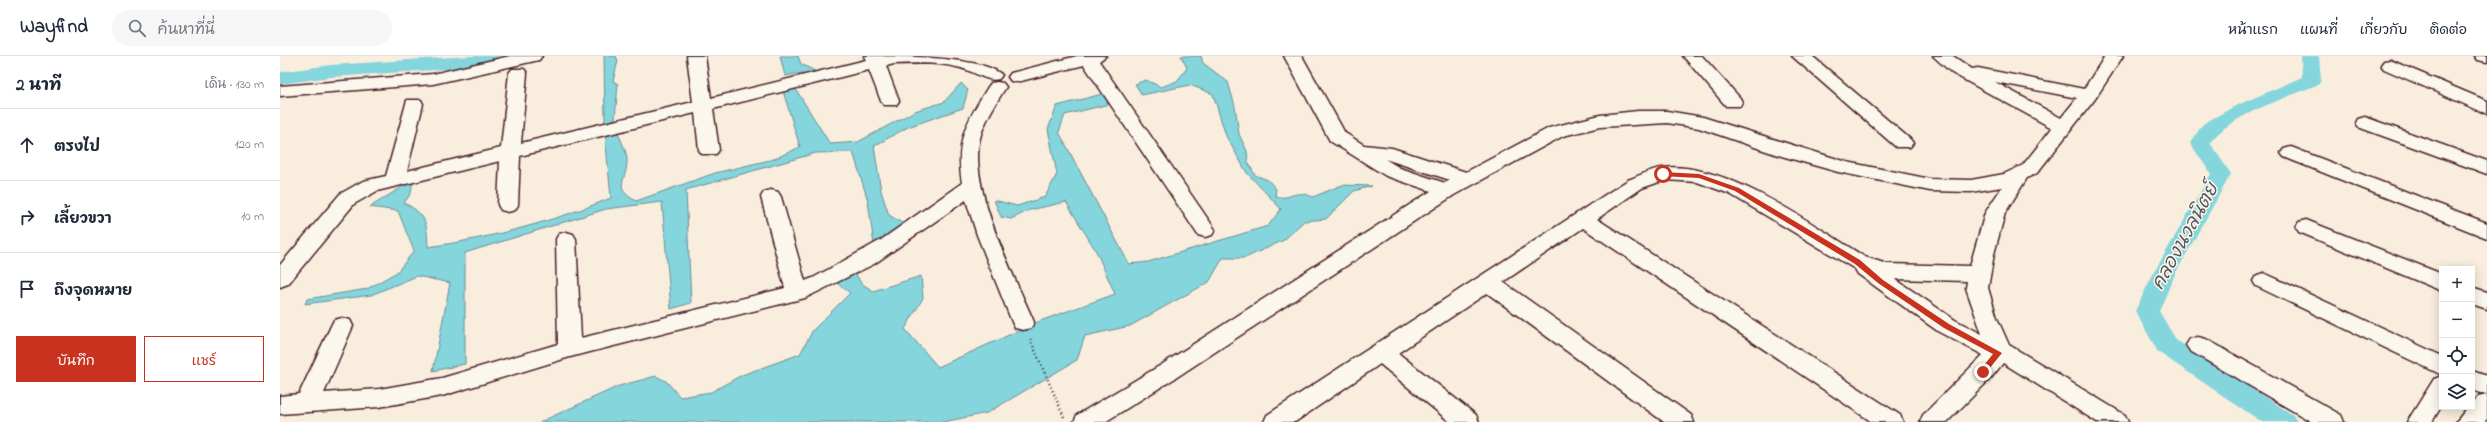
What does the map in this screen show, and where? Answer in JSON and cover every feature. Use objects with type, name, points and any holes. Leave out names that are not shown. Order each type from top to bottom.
[{"type":"street","points":[[280,91],[433,79],[533,56]]},
{"type":"street","points":[[696,56],[709,150]]},
{"type":"street","points":[[1293,56],[1337,137],[1393,172],[1447,190]]},
{"type":"street","points":[[1692,56],[1733,102]]},
{"type":"street","points":[[1801,56],[1903,143]]},
{"type":"street","points":[[1942,56],[1958,69],[2064,127]]},
{"type":"street","points":[[1086,422],[1169,372],[1447,190],[1556,132],[1600,121],[1638,117],[1667,117],[1703,123],[1845,168],[1930,184],[1971,186],[2009,179],[2030,168],[2089,95],[2114,56]]},
{"type":"street","points":[[280,278],[347,199],[370,186],[776,87],[875,60],[921,57],[956,60],[973,65],[995,81],[1012,84],[1017,77],[1093,57],[1205,230]]},
{"type":"street","points":[[875,60],[890,101]]},
{"type":"street","points":[[2390,65],[2487,108]]},
{"type":"street","points":[[1958,69],[2089,95]]},
{"type":"street","points":[[508,205],[510,153],[518,73]]},
{"type":"street","points":[[995,81],[975,123],[968,148],[972,185],[975,202],[1023,322]]},
{"type":"street","points":[[395,180],[414,104]]},
{"type":"street","points":[[2365,123],[2487,168]]},
{"type":"street","points":[[1355,148],[1385,152],[1467,179]]},
{"type":"street","points":[[2291,153],[2487,230]]},
{"type":"street","points":[[1276,422],[1635,184],[1663,174],[1699,176],[1737,189],[1857,262],[1881,282],[1940,322],[1999,352],[2116,422]]},
{"type":"street","points":[[1999,352],[1986,318],[1977,288],[1979,274],[1995,213],[2020,174]]},
{"type":"street","points":[[280,405],[379,398],[442,387],[570,349],[797,293],[830,281],[878,253],[972,185]]},
{"type":"street","points":[[771,197],[797,293]]},
{"type":"street","points":[[1583,218],[1891,422]]},
{"type":"street","points":[[2306,227],[2439,282]]},
{"type":"street","points":[[566,239],[570,349]]},
{"type":"street","points":[[1857,262],[1886,271],[1979,274]]},
{"type":"street","points":[[2264,281],[2439,365]]},
{"type":"street","points":[[1488,282],[1682,422]]},
{"type":"street","points":[[2475,296],[2487,301]]},
{"type":"street","points":[[307,404],[342,326]]},
{"type":"street","points":[[2198,345],[2332,422]]},
{"type":"street","points":[[1381,352],[1467,422]]},
{"type":"street","points":[[1932,422],[1983,372],[1999,352]]},
{"type":"street","points":[[2475,381],[2487,386]]},
{"type":"street","points":[[2419,422],[2439,390]]},
{"type":"street","points":[[2468,422],[2487,404]]},
{"type":"path","points":[[1023,322],[1067,422]]},
{"type":"water","points":[[604,56],[616,56],[618,61],[613,81],[618,84],[615,119],[605,123]]},
{"type":"water","points":[[780,56],[798,56],[801,64],[815,71],[785,76]]},
{"type":"water","points":[[1181,56],[1201,56],[1203,63],[1228,82],[1235,106],[1239,134],[1247,151],[1248,162],[1255,175],[1268,180],[1276,189],[1275,196],[1285,197],[1301,194],[1313,197],[1342,185],[1372,186],[1354,191],[1326,219],[1304,221],[1284,240],[1245,258],[1223,258],[1209,282],[1130,326],[1085,336],[1077,360],[987,413],[943,422],[540,422],[619,386],[656,376],[666,381],[680,397],[711,392],[742,375],[800,354],[813,330],[850,293],[838,284],[827,271],[874,245],[868,201],[853,152],[816,153],[686,190],[691,303],[671,309],[662,202],[606,209],[465,253],[465,364],[433,371],[450,283],[417,276],[371,295],[305,304],[307,299],[367,289],[397,272],[414,251],[398,211],[370,207],[413,180],[411,193],[404,203],[417,211],[424,220],[427,232],[428,247],[475,239],[544,222],[611,198],[605,134],[617,130],[627,156],[627,167],[622,187],[628,196],[636,201],[715,173],[774,159],[800,147],[783,91],[795,88],[830,144],[858,142],[915,111],[944,102],[961,83],[968,90],[963,108],[908,127],[874,146],[881,191],[889,215],[902,223],[939,209],[855,273],[861,283],[873,291],[921,276],[923,298],[905,329],[938,367],[1040,321],[1115,294],[1096,251],[1066,202],[1030,210],[1011,219],[1001,217],[994,200],[1017,206],[1045,197],[1057,174],[1048,129],[1057,106],[1102,94],[1113,103],[1065,115],[1059,132],[1129,264],[1148,262],[1268,226],[1281,209],[1247,173],[1226,136],[1213,94],[1190,85],[1142,95],[1135,84],[1146,80],[1161,87],[1177,81],[1187,68]]},
{"type":"waterway","points":[[280,78],[331,71],[478,61],[494,56]]},
{"type":"waterway","name":"คลองนวลนิตย์","points":[[2284,422],[2267,413],[2167,346],[2147,311],[2164,274],[2221,174],[2200,143],[2210,128],[2240,111],[2312,80],[2310,56]]},
{"type":"route","points":[[1663,174],[1699,176],[1737,189],[1857,262],[1881,282],[1947,326],[1998,353],[1983,372]]}]
